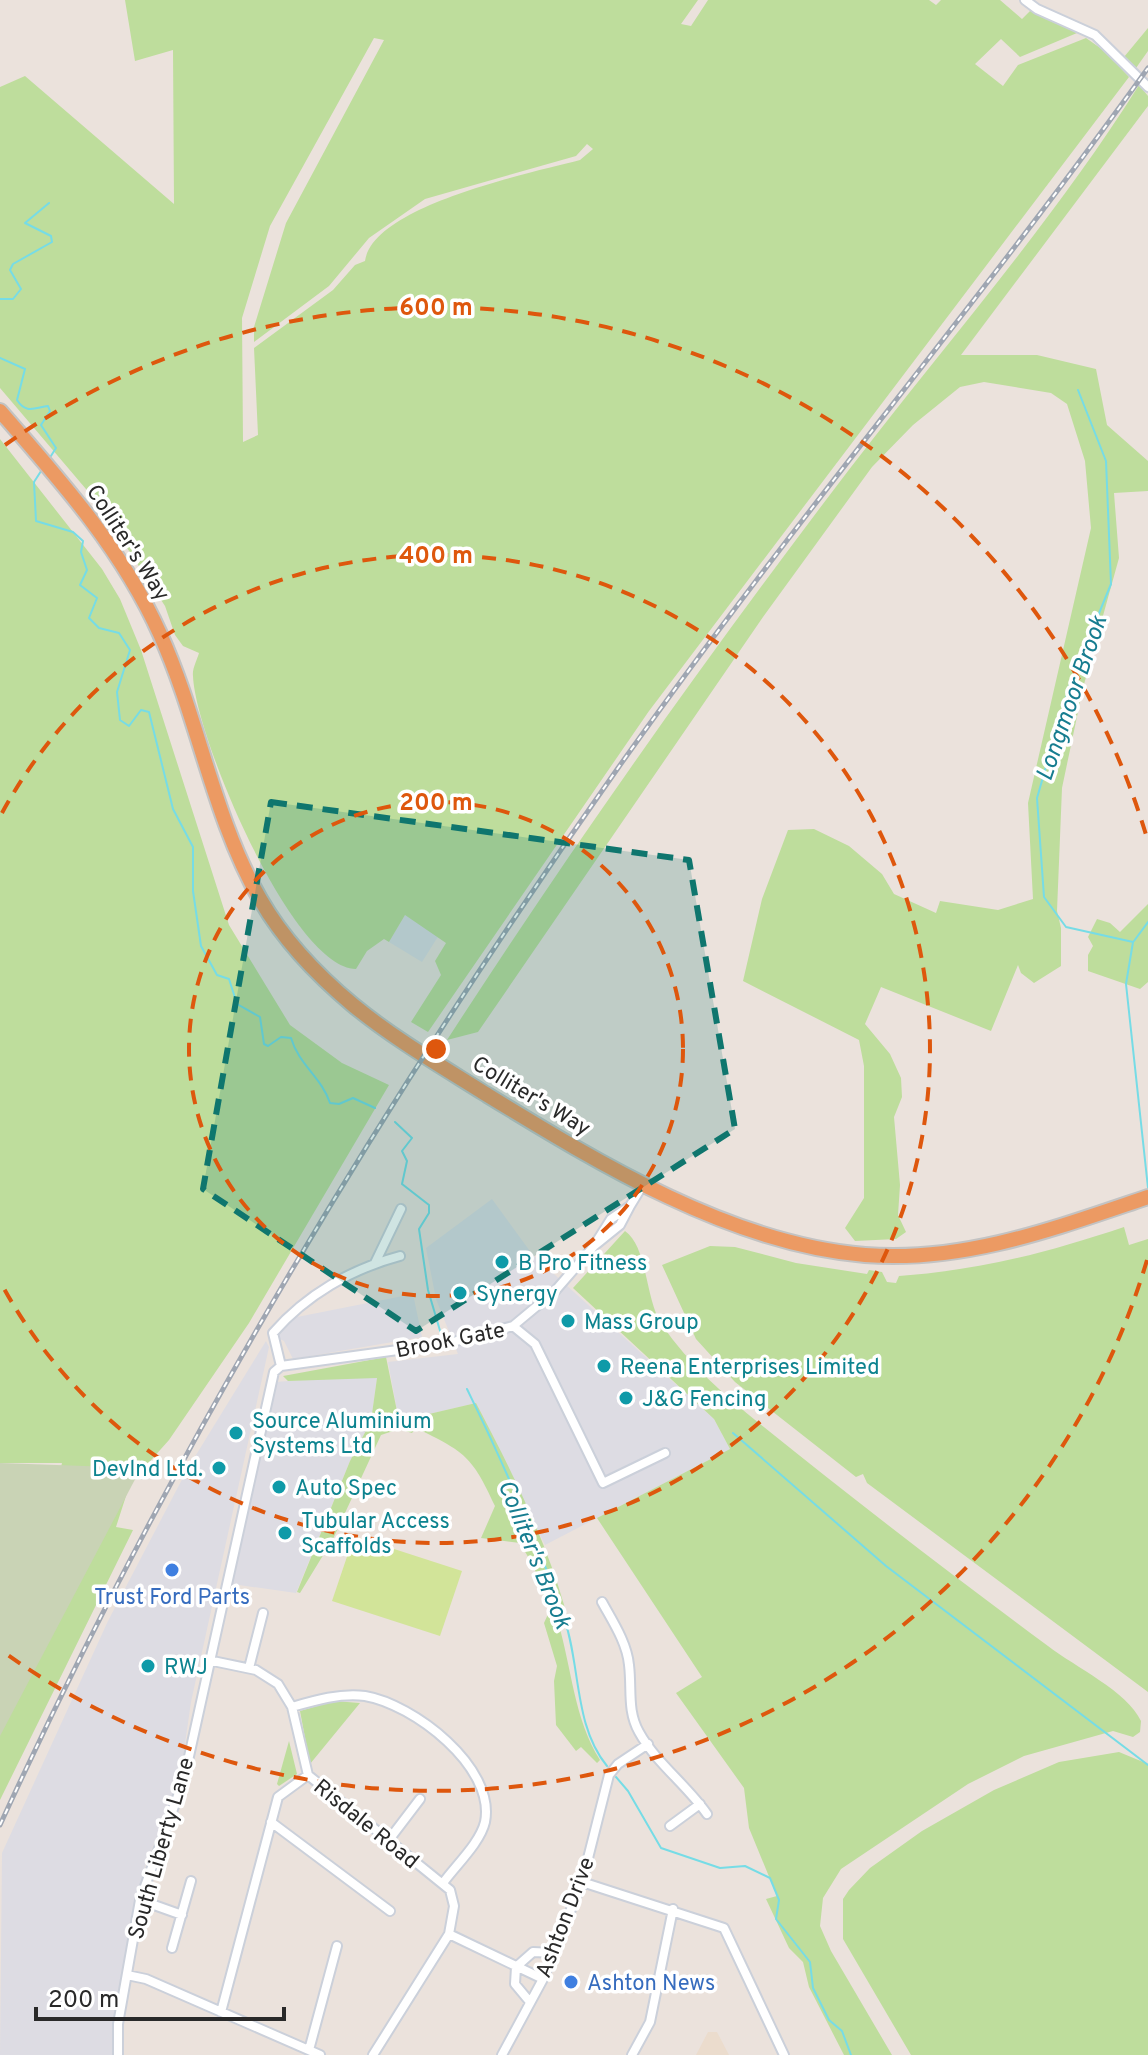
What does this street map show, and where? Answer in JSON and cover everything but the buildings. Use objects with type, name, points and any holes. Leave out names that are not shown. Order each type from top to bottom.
[{"type":"highway","name":"Colliter's Way","points":[[0,411],[97,526],[136,587],[160,634],[227,827],[260,899],[295,946],[346,999],[383,1027],[565,1142],[645,1183],[772,1238],[868,1256],[920,1256],[983,1248],[1148,1197]]},
{"type":"street","points":[[1025,0],[1037,9],[1095,35],[1148,87]]},
{"type":"street","points":[[513,1326],[555,1291],[594,1246],[618,1211],[630,1206],[645,1183]]},
{"type":"street","points":[[375,1263],[401,1209]]},
{"type":"street","points":[[281,1366],[273,1333],[286,1318],[319,1293],[375,1263],[400,1256]]},
{"type":"street","name":"Brook Gate","points":[[281,1366],[449,1343],[513,1326],[535,1344],[603,1483],[665,1453]]},
{"type":"street","name":"South Liberty Lane","points":[[118,2055],[118,2024],[140,1900],[184,1779],[274,1372],[281,1366]]},
{"type":"street","points":[[602,1602],[625,1647],[632,1715],[648,1744],[707,1814]]},
{"type":"street","points":[[249,1668],[263,1613]]},
{"type":"street","name":"Risdale Road","points":[[208,1660],[249,1668],[278,1684],[292,1707],[308,1775],[443,1883],[453,1897],[449,1934],[373,2055]]},
{"type":"street","points":[[292,1707],[334,1697],[373,1698],[414,1716],[443,1735],[459,1754],[483,1796],[486,1815],[484,1826],[472,1846],[443,1883]]},
{"type":"street","name":"Ashton Drive","points":[[502,2055],[543,1979],[582,1882],[609,1775],[618,1764],[648,1744]]},
{"type":"street","points":[[221,2012],[280,1793],[308,1775]]},
{"type":"street","points":[[388,1841],[420,1799]]},
{"type":"street","points":[[670,1826],[700,1804]]},
{"type":"street","points":[[271,1822],[390,1911]]},
{"type":"street","points":[[172,1948],[191,1881]]},
{"type":"street","points":[[582,1882],[718,1924],[729,1934],[784,2055]]},
{"type":"street","points":[[140,1900],[182,1915]]},
{"type":"street","points":[[632,2055],[650,2022],[673,1909]]},
{"type":"street","points":[[449,1934],[543,1979]]},
{"type":"street","points":[[309,2050],[337,1946]]},
{"type":"street","points":[[530,2002],[515,1984],[516,1967],[533,1952],[554,1953]]},
{"type":"street","points":[[127,1975],[320,2055]]},
{"type":"highlighted area","points":[[271,802],[689,860],[735,1129],[416,1331],[203,1189]]},
{"type":"shaded area","points":[[405,915],[439,935],[422,962],[389,942]]},
{"type":"shaded area","points":[[492,1199],[532,1254],[714,1419],[730,1449],[545,1545],[476,1403],[399,1421],[388,1362],[458,1354],[436,1299],[426,1248]]},
{"type":"shaded area","points":[[413,1294],[422,1337],[293,1359],[284,1341],[276,1337],[275,1332],[287,1319]]},
{"type":"shaded area","points":[[266,1341],[269,1347],[191,1702],[180,1778],[146,1863],[130,1922],[112,2055],[0,2055],[2,1853],[108,1621],[188,1468]]},
{"type":"shaded area","points":[[336,1377],[377,1378],[371,1421],[350,1461],[296,1593],[232,1584],[276,1382]]},
{"type":"shaded area","points":[[708,2032],[717,2032],[729,2055],[696,2055]]},
{"type":"green space","points":[[125,0],[698,0],[681,24],[691,26],[708,0],[929,0],[936,5],[941,0],[1000,0],[1022,19],[1031,10],[1077,33],[1020,57],[1001,39],[975,64],[1003,86],[1018,65],[1086,38],[1106,52],[1129,77],[649,711],[428,1032],[411,1022],[441,975],[435,961],[446,943],[405,915],[389,942],[384,939],[367,951],[356,969],[330,958],[303,931],[276,891],[251,844],[210,746],[193,676],[199,653],[183,646],[175,635],[165,606],[97,502],[0,388],[0,87],[25,76],[174,204],[173,50],[135,61]],"holes":[[[374,38],[384,40],[286,223],[254,327],[254,342],[329,286],[369,238],[425,199],[576,156],[587,144],[593,149],[580,160],[457,194],[395,223],[375,241],[365,261],[355,265],[333,290],[254,348],[258,435],[243,442],[242,318],[270,226]]]},
{"type":"green space","points":[[1148,28],[1148,51],[1136,68],[1124,57]]},
{"type":"green space","points":[[1139,85],[1148,96],[1148,106],[961,355],[1037,355],[1096,369],[1107,425],[1148,461],[1148,491],[1114,493],[1119,558],[1083,688],[1062,788],[1057,911],[1061,928],[1061,966],[1034,983],[1021,973],[1018,965],[991,1031],[881,987],[865,1024],[890,1054],[901,1078],[902,1097],[894,1117],[900,1185],[898,1215],[906,1232],[896,1239],[855,1241],[845,1228],[864,1198],[864,1066],[859,1040],[743,981],[762,899],[788,830],[814,829],[849,846],[882,874],[894,894],[936,913],[940,901],[998,910],[1033,899],[1028,803],[1091,528],[1085,461],[1067,404],[1051,393],[984,382],[960,387],[913,425],[872,467],[763,617],[478,1032],[447,1040],[592,823],[692,681],[848,471],[1035,234]]},
{"type":"green space","points":[[0,439],[102,569],[120,599],[141,650],[229,925],[290,1025],[342,1063],[389,1085],[249,1323],[169,1440],[144,1468],[135,1468],[116,1527],[133,1530],[0,1800],[0,1726],[62,1463],[0,1463]]},
{"type":"green space","points":[[1148,904],[1148,982],[1140,989],[1088,971],[1088,955],[1093,946],[1088,937],[1097,919],[1110,923],[1120,932]]},
{"type":"green space","points":[[1124,1227],[1129,1245],[1148,1239],[1148,1692],[867,1483],[863,1474],[856,1477],[735,1382],[696,1339],[662,1265],[710,1246],[735,1247],[796,1263],[867,1274],[869,1270],[882,1272],[887,1282],[896,1283],[899,1276],[1013,1259]]},
{"type":"green space","points":[[625,1231],[638,1249],[652,1302],[662,1325],[707,1378],[760,1424],[903,1536],[1048,1646],[1113,1690],[1141,1721],[1140,1732],[1133,1737],[1113,1731],[1024,1756],[968,1784],[841,1869],[823,1898],[820,1926],[831,1951],[892,2055],[844,2055],[809,1987],[803,1962],[789,1948],[766,1899],[777,1896],[749,1828],[744,1788],[676,1693],[702,1677],[597,1518],[730,1449],[714,1419],[573,1288]]},
{"type":"green space","points":[[386,1357],[399,1421],[476,1403],[502,1453],[557,1581],[565,1608],[558,1622],[584,1728],[600,1760],[597,1763],[581,1747],[576,1751],[556,1725],[554,1681],[557,1666],[544,1623],[549,1612],[534,1567],[520,1543],[481,1538],[495,1506],[473,1466],[446,1443],[416,1428],[412,1433],[399,1429],[381,1435],[333,1539],[300,1593],[297,1592],[350,1461],[371,1421],[377,1378],[288,1381],[283,1376]]},
{"type":"green space","points":[[0,1463],[141,1468],[0,1736]]},
{"type":"green space","points":[[354,1536],[462,1571],[440,1636],[332,1601]]},
{"type":"green space","points":[[334,1701],[360,1703],[310,1764],[300,1711]]},
{"type":"green space","points":[[289,1741],[297,1774],[279,1786],[277,1784]]},
{"type":"green space","points":[[1119,1752],[1148,1764],[1148,2055],[911,2055],[843,1939],[843,1899],[849,1890],[870,1868],[922,1831],[994,1790],[1059,1762]]},
{"type":"waterway","name":"Colliter's Brook","points":[[0,299],[13,299],[21,289],[10,270],[13,264],[52,242],[51,236],[25,223],[49,203]]},
{"type":"waterway","name":"Colliter's Brook","points":[[0,358],[25,369],[17,400],[20,404],[31,409],[48,406],[50,411],[41,425],[56,448],[49,459]]},
{"type":"waterway","name":"Longmoor Brook","points":[[1078,390],[1106,461],[1111,584],[1070,684],[1037,798],[1044,897],[1066,927],[1133,942],[1126,984],[1148,1188]]},
{"type":"waterway","name":"Colliter's Brook","points":[[43,468],[34,482],[36,521],[73,532],[83,541],[81,552],[87,570],[80,585],[97,598],[89,618],[99,628],[119,633],[130,650],[117,692],[120,720],[129,726],[141,710],[149,712],[173,809],[193,847],[193,891],[201,946],[217,975],[229,979],[237,1004],[260,1017],[264,1044],[268,1046],[281,1037],[291,1038],[299,1056],[322,1086],[330,1103],[339,1104],[353,1098],[375,1108]]},
{"type":"waterway","points":[[1134,941],[1148,922]]},
{"type":"waterway","name":"Colliter's Brook","points":[[395,1122],[412,1138],[402,1151],[407,1161],[402,1184],[429,1205],[429,1213],[419,1229],[428,1290],[441,1334]]},
{"type":"waterway","name":"Colliter's Brook","points":[[467,1389],[553,1586],[569,1634],[588,1732],[607,1766]]},
{"type":"waterway","points":[[733,1433],[886,1566],[1148,1765]]},
{"type":"waterway","name":"Colliter's Brook","points":[[616,1777],[628,1791],[661,1848],[720,1868],[745,1866],[770,1878],[779,1900],[776,1919],[810,1962],[813,1988],[829,2020],[842,2031],[851,2055]]},
{"type":"railway","points":[[0,1825],[135,1550],[208,1416],[284,1283],[446,1022],[531,894],[682,679],[1017,244],[1148,68]]},
{"type":"place","name":"B Pro Fitness","points":[[502,1262]]},
{"type":"place","name":"Synergy","points":[[460,1293]]},
{"type":"place","name":"Mass Group","points":[[568,1321]]},
{"type":"place","name":"Reena Enterprises Limited","points":[[604,1366]]},
{"type":"place","name":"J&G Fencing","points":[[626,1398]]},
{"type":"place","name":"Source Aluminium Systems Ltd","points":[[236,1433]]},
{"type":"place","name":"Devlnd Ltd.","points":[[219,1468]]},
{"type":"place","name":"Auto Spec","points":[[279,1487]]},
{"type":"place","name":"Tubular Access Scaffolds","points":[[285,1533]]},
{"type":"place","name":"Trust Ford Parts","points":[[172,1570]]},
{"type":"place","name":"RWJ","points":[[148,1666]]},
{"type":"place","name":"Ashton News","points":[[571,1982]]}]
